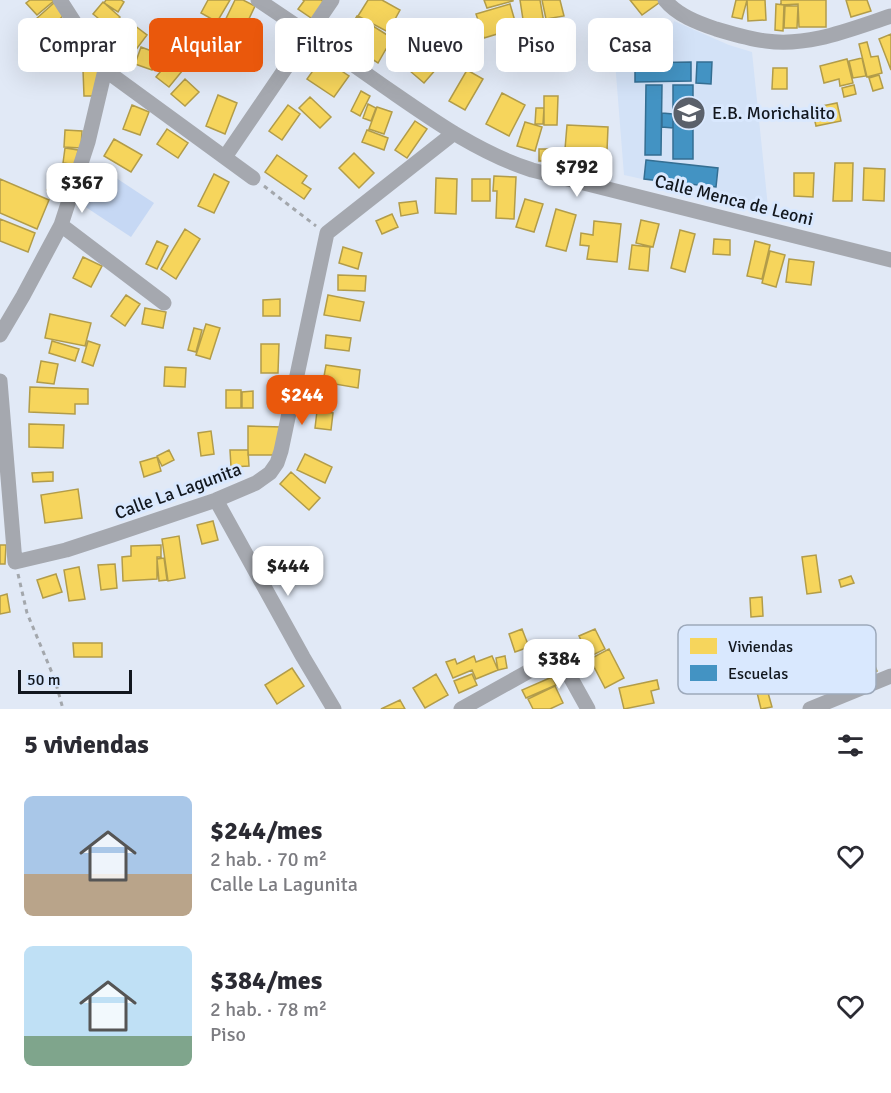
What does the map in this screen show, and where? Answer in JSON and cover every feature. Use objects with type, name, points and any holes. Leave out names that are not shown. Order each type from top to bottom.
[{"type":"street","points":[[60,0],[72,18]]},
{"type":"street","name":"Calle Menca de Leoni","points":[[258,0],[285,18]]},
{"type":"street","points":[[320,18],[332,0]]},
{"type":"street","points":[[665,0],[670,6],[688,17],[707,25],[741,36],[767,41],[793,42],[814,39],[891,16]]},
{"type":"street","points":[[0,335],[61,225],[88,142],[105,72]]},
{"type":"street","points":[[108,72],[253,178]]},
{"type":"street","points":[[225,157],[283,72]]},
{"type":"street","name":"Calle Menca de Leoni","points":[[364,72],[454,134],[489,154],[511,163],[891,260]]},
{"type":"street","points":[[327,233],[454,134]]},
{"type":"street","points":[[61,225],[164,303]]},
{"type":"street","name":"Calle La Lagunita","points":[[15,562],[66,550],[216,500],[256,483],[270,473],[281,451],[327,233]]},
{"type":"street","points":[[0,381],[4,471],[15,562]]},
{"type":"street","points":[[216,500],[334,709]]},
{"type":"street","points":[[461,709],[558,655],[588,709]]},
{"type":"street","points":[[876,682],[891,676]]},
{"type":"street","points":[[810,709],[847,694]]},
{"type":"path","points":[[253,178],[327,233]]},
{"type":"path","points":[[15,562],[27,613],[55,681],[63,709]]},
{"type":"shaded area","name":"E.B. Morichalito","points":[[674,21],[729,45],[752,52],[768,207],[624,175],[616,72],[673,72]]},
{"type":"shaded area","points":[[98,166],[154,203],[131,237],[75,200]]},
{"type":"building: Viviendas","points":[[30,0],[55,0],[37,15],[26,3]]},
{"type":"building: Viviendas","points":[[106,0],[124,2],[118,12],[104,3]]},
{"type":"building: Viviendas","points":[[208,0],[230,0],[219,18],[210,18],[201,13]]},
{"type":"building: Viviendas","points":[[235,0],[243,0],[255,6],[249,18],[226,18]]},
{"type":"building: Viviendas","points":[[321,0],[325,3],[315,18],[311,18],[298,9],[304,1]]},
{"type":"building: Viviendas","points":[[368,0],[382,0],[400,10],[396,18],[386,18],[386,31],[374,25],[374,18],[358,16]]},
{"type":"building: Viviendas","points":[[484,0],[513,0],[513,1],[487,8]]},
{"type":"building: Viviendas","points":[[520,0],[540,0],[543,18],[523,18]]},
{"type":"building: Viviendas","points":[[542,0],[560,0],[564,16],[546,18]]},
{"type":"building: Viviendas","points":[[630,0],[663,0],[642,15]]},
{"type":"building: Viviendas","points":[[736,0],[747,0],[742,19],[732,17]]},
{"type":"building: Viviendas","points":[[747,0],[765,0],[766,20],[748,21]]},
{"type":"building: Viviendas","points":[[781,0],[826,0],[826,27],[799,27],[798,4],[781,5]]},
{"type":"building: Viviendas","points":[[846,0],[867,0],[871,11],[851,17]]},
{"type":"building: Viviendas","points":[[55,2],[65,14],[61,18],[37,18]]},
{"type":"building: Viviendas","points":[[103,2],[120,17],[98,18],[93,14]]},
{"type":"building: Viviendas","points":[[510,4],[514,18],[496,18],[496,34],[484,38],[484,18],[477,18],[476,14]]},
{"type":"building: Viviendas","points":[[776,4],[784,5],[783,31],[775,30]]},
{"type":"building: Viviendas","points":[[785,6],[798,6],[797,28],[784,28]]},
{"type":"building: Viviendas","points":[[137,27],[147,35],[137,48]]},
{"type":"building: Viviendas","points":[[374,27],[386,34],[386,49],[378,63],[374,60]]},
{"type":"building: Viviendas","points":[[891,34],[891,70],[879,39]]},
{"type":"building: Viviendas","points":[[867,42],[871,57],[878,56],[882,73],[867,77],[859,44]]},
{"type":"building: Viviendas","points":[[141,47],[149,50],[149,69],[137,65]]},
{"type":"building: Viviendas","points":[[862,58],[866,76],[853,78],[849,61]]},
{"type":"building: Viviendas","points":[[847,59],[853,83],[840,86],[839,79],[824,83],[820,66]]},
{"type":"building: Viviendas","points":[[773,68],[787,68],[787,89],[772,89]]},
{"type":"building: Viviendas","points":[[83,72],[98,72],[99,96],[84,96]]},
{"type":"building: Viviendas","points":[[160,72],[181,72],[169,87],[156,77]]},
{"type":"building: Viviendas","points":[[312,72],[343,72],[349,76],[334,97],[307,79]]},
{"type":"building: Viviendas","points":[[411,72],[434,72],[424,83]]},
{"type":"building: Viviendas","points":[[466,72],[483,79],[465,110],[449,101]]},
{"type":"building: Viviendas","points":[[879,75],[883,88],[873,91],[869,78]]},
{"type":"building: Viviendas","points":[[185,79],[199,92],[185,106],[171,94]]},
{"type":"building: Viviendas","points":[[854,85],[856,94],[844,97],[842,88]]},
{"type":"building: Viviendas","points":[[361,91],[370,96],[360,116],[351,111]]},
{"type":"building: Viviendas","points":[[502,93],[525,105],[509,136],[486,124]]},
{"type":"building: Viviendas","points":[[218,95],[237,103],[225,134],[206,126]]},
{"type":"building: Viviendas","points":[[544,96],[558,96],[557,125],[544,125]]},
{"type":"building: Viviendas","points":[[310,97],[331,117],[320,128],[299,108]]},
{"type":"building: Viviendas","points":[[837,103],[841,121],[816,126],[812,108]]},
{"type":"building: Viviendas","points":[[368,104],[376,108],[371,121],[363,118]]},
{"type":"building: Viviendas","points":[[132,105],[149,112],[140,135],[123,129]]},
{"type":"building: Viviendas","points":[[288,105],[300,114],[282,140],[269,131]]},
{"type":"building: Viviendas","points":[[377,107],[392,112],[384,134],[369,129]]},
{"type":"building: Viviendas","points":[[536,108],[544,108],[543,124],[535,124]]},
{"type":"building: Viviendas","points":[[415,121],[427,129],[407,158],[395,150]]},
{"type":"building: Viviendas","points":[[525,122],[542,127],[535,151],[517,146]]},
{"type":"building: Viviendas","points":[[567,125],[608,127],[607,151],[565,149]]},
{"type":"building: Viviendas","points":[[167,129],[188,143],[178,158],[157,144]]},
{"type":"building: Viviendas","points":[[65,130],[82,131],[81,148],[64,147]]},
{"type":"building: Viviendas","points":[[367,130],[388,138],[384,150],[362,142]]},
{"type":"building: Viviendas","points":[[114,139],[142,155],[131,172],[104,156]]},
{"type":"building: Viviendas","points":[[65,148],[78,150],[76,165],[63,163]]},
{"type":"building: Viviendas","points":[[539,149],[555,149],[555,161],[539,161]]},
{"type":"building: Viviendas","points":[[354,153],[374,173],[359,188],[339,168]]},
{"type":"building: Viviendas","points":[[277,155],[307,176],[302,183],[311,189],[304,199],[265,172]]},
{"type":"building: Viviendas","points":[[835,163],[853,163],[852,201],[833,201]]},
{"type":"building: Viviendas","points":[[864,168],[885,169],[884,201],[863,200]]},
{"type":"building: Viviendas","points":[[794,173],[814,173],[813,197],[794,196]]},
{"type":"building: Viviendas","points":[[214,174],[229,182],[214,213],[198,206]]},
{"type":"building: Viviendas","points":[[55,175],[68,183],[60,197],[47,190]]},
{"type":"building: Viviendas","points":[[494,176],[516,177],[514,219],[496,218],[497,191],[493,191]]},
{"type":"building: Viviendas","points":[[436,178],[457,179],[456,214],[435,213]]},
{"type":"building: Viviendas","points":[[0,179],[49,200],[37,229],[0,213]]},
{"type":"building: Viviendas","points":[[472,179],[490,179],[490,201],[472,201]]},
{"type":"building: Viviendas","points":[[525,199],[543,204],[534,232],[516,227]]},
{"type":"building: Viviendas","points":[[416,201],[418,213],[401,216],[399,203]]},
{"type":"building: Viviendas","points":[[556,209],[576,215],[566,251],[546,246]]},
{"type":"building: Viviendas","points":[[392,214],[398,227],[382,234],[376,221]]},
{"type":"building: Viviendas","points":[[0,219],[35,233],[28,252],[0,241]]},
{"type":"building: Viviendas","points":[[641,220],[659,224],[653,247],[636,243]]},
{"type":"building: Viviendas","points":[[594,221],[621,224],[617,262],[587,259],[589,246],[580,245],[581,233],[593,235]]},
{"type":"building: Viviendas","points":[[185,229],[200,239],[176,279],[161,269]]},
{"type":"building: Viviendas","points":[[680,230],[695,234],[685,272],[671,268]]},
{"type":"building: Viviendas","points":[[714,239],[730,240],[730,255],[713,254]]},
{"type":"building: Viviendas","points":[[157,241],[168,246],[157,269],[146,264]]},
{"type":"building: Viviendas","points":[[755,241],[770,245],[762,279],[747,276]]},
{"type":"building: Viviendas","points":[[632,245],[650,247],[648,271],[629,269]]},
{"type":"building: Viviendas","points":[[343,247],[362,253],[358,269],[339,263]]},
{"type":"building: Viviendas","points":[[770,251],[785,255],[776,287],[762,283]]},
{"type":"building: Viviendas","points":[[83,257],[102,266],[91,287],[73,278]]},
{"type":"building: Viviendas","points":[[789,259],[814,262],[811,285],[786,282]]},
{"type":"building: Viviendas","points":[[338,275],[366,276],[365,291],[338,290]]},
{"type":"building: Viviendas","points":[[126,295],[140,304],[125,326],[111,316]]},
{"type":"building: Viviendas","points":[[328,295],[364,302],[360,321],[324,315]]},
{"type":"building: Viviendas","points":[[280,299],[280,316],[263,316],[263,300]]},
{"type":"building: Viviendas","points":[[145,308],[166,312],[163,328],[142,324]]},
{"type":"building: Viviendas","points":[[50,314],[91,323],[85,346],[45,338]]},
{"type":"building: Viviendas","points":[[206,324],[220,328],[210,359],[196,355]]},
{"type":"building: Viviendas","points":[[194,328],[202,330],[196,352],[188,350]]},
{"type":"building: Viviendas","points":[[326,335],[351,338],[349,351],[325,348]]},
{"type":"building: Viviendas","points":[[52,341],[79,349],[75,361],[49,353]]},
{"type":"building: Viviendas","points":[[88,341],[100,345],[93,366],[82,362]]},
{"type":"building: Viviendas","points":[[261,344],[279,344],[278,373],[261,373]]},
{"type":"building: Viviendas","points":[[41,361],[58,364],[54,384],[37,382]]},
{"type":"building: Viviendas","points":[[326,365],[360,370],[358,388],[323,382]]},
{"type":"building: Viviendas","points":[[165,367],[186,368],[185,387],[164,386]]},
{"type":"building: Viviendas","points":[[30,387],[88,389],[88,404],[75,404],[75,414],[29,412]]},
{"type":"building: Viviendas","points":[[226,390],[241,390],[241,408],[226,408]]},
{"type":"building: Viviendas","points":[[253,391],[253,408],[242,408],[242,392]]},
{"type":"building: Viviendas","points":[[317,411],[333,413],[331,430],[315,428]]},
{"type":"building: Viviendas","points":[[29,424],[64,425],[63,448],[29,447]]},
{"type":"building: Viviendas","points":[[248,426],[282,427],[281,455],[248,455]]},
{"type":"building: Viviendas","points":[[211,431],[214,454],[201,456],[198,433]]},
{"type":"building: Viviendas","points":[[169,450],[174,460],[162,466],[157,456]]},
{"type":"building: Viviendas","points":[[230,450],[248,450],[249,466],[231,467]]},
{"type":"building: Viviendas","points":[[305,454],[332,467],[325,483],[297,470]]},
{"type":"building: Viviendas","points":[[157,457],[161,471],[144,477],[140,462]]},
{"type":"building: Viviendas","points":[[53,472],[53,481],[33,482],[32,473]]},
{"type":"building: Viviendas","points":[[291,472],[320,498],[309,510],[280,484]]},
{"type":"building: Viviendas","points":[[78,489],[82,518],[45,523],[41,495]]},
{"type":"building: Viviendas","points":[[213,521],[218,540],[202,544],[197,525]]},
{"type":"building: Viviendas","points":[[179,536],[185,578],[168,581],[162,539]]},
{"type":"building: Viviendas","points":[[0,545],[6,545],[5,564],[0,564]]},
{"type":"building: Viviendas","points":[[161,545],[161,557],[157,557],[157,579],[123,581],[122,557],[131,556],[131,546]]},
{"type":"building: Viviendas","points":[[816,555],[821,592],[807,594],[802,557]]},
{"type":"building: Viviendas","points":[[164,558],[167,580],[159,581],[157,559]]},
{"type":"building: Viviendas","points":[[115,564],[117,588],[101,590],[98,565]]},
{"type":"building: Viviendas","points":[[79,567],[85,599],[69,601],[64,570]]},
{"type":"building: Viviendas","points":[[56,574],[62,592],[43,598],[37,580]]},
{"type":"building: Viviendas","points":[[851,576],[854,583],[841,587],[839,580]]},
{"type":"building: Viviendas","points":[[7,594],[10,612],[0,614],[0,596]]},
{"type":"building: Viviendas","points":[[762,597],[763,616],[751,617],[750,598]]},
{"type":"building: Viviendas","points":[[522,629],[529,647],[515,652],[509,634]]},
{"type":"building: Viviendas","points":[[595,629],[605,649],[589,657],[579,636]]},
{"type":"building: Viviendas","points":[[73,643],[102,643],[102,657],[74,657]]},
{"type":"building: Viviendas","points":[[609,649],[624,678],[605,688],[590,659]]},
{"type":"building: Viviendas","points":[[474,656],[476,662],[492,656],[498,670],[476,679],[472,670],[453,678],[446,662],[455,659],[457,664]]},
{"type":"building: Viviendas","points":[[505,656],[507,668],[498,670],[496,658]]},
{"type":"building: Viviendas","points":[[292,668],[304,686],[277,704],[265,685]]},
{"type":"building: Viviendas","points":[[436,674],[448,695],[425,708],[413,688]]},
{"type":"building: Viviendas","points":[[472,674],[477,685],[459,693],[454,681]]},
{"type":"building: Viviendas","points":[[552,677],[556,685],[526,698],[522,690]]},
{"type":"building: Viviendas","points":[[657,680],[659,689],[651,691],[654,703],[624,709],[619,688]]},
{"type":"building: Viviendas","points":[[555,686],[563,703],[550,709],[533,709],[528,699]]},
{"type":"building: Viviendas","points":[[757,694],[768,694],[772,707],[761,709]]},
{"type":"building: Viviendas","points":[[400,700],[405,709],[381,709]]},
{"type":"building: Escuelas","points":[[673,62],[691,62],[691,81],[635,82],[635,72],[673,72]]},
{"type":"building: Escuelas","points":[[697,62],[712,62],[711,84],[696,83]]},
{"type":"building: Escuelas","points":[[646,85],[662,85],[661,155],[645,155]]},
{"type":"building: Escuelas","points":[[673,85],[693,85],[693,159],[673,159]]},
{"type":"building: Escuelas","points":[[662,113],[673,114],[673,128],[662,127]]},
{"type":"building: Escuelas","points":[[646,160],[718,168],[716,187],[644,179]]},
{"type":"place","name":"E.B. Morichalito","points":[[689,113]]}]
